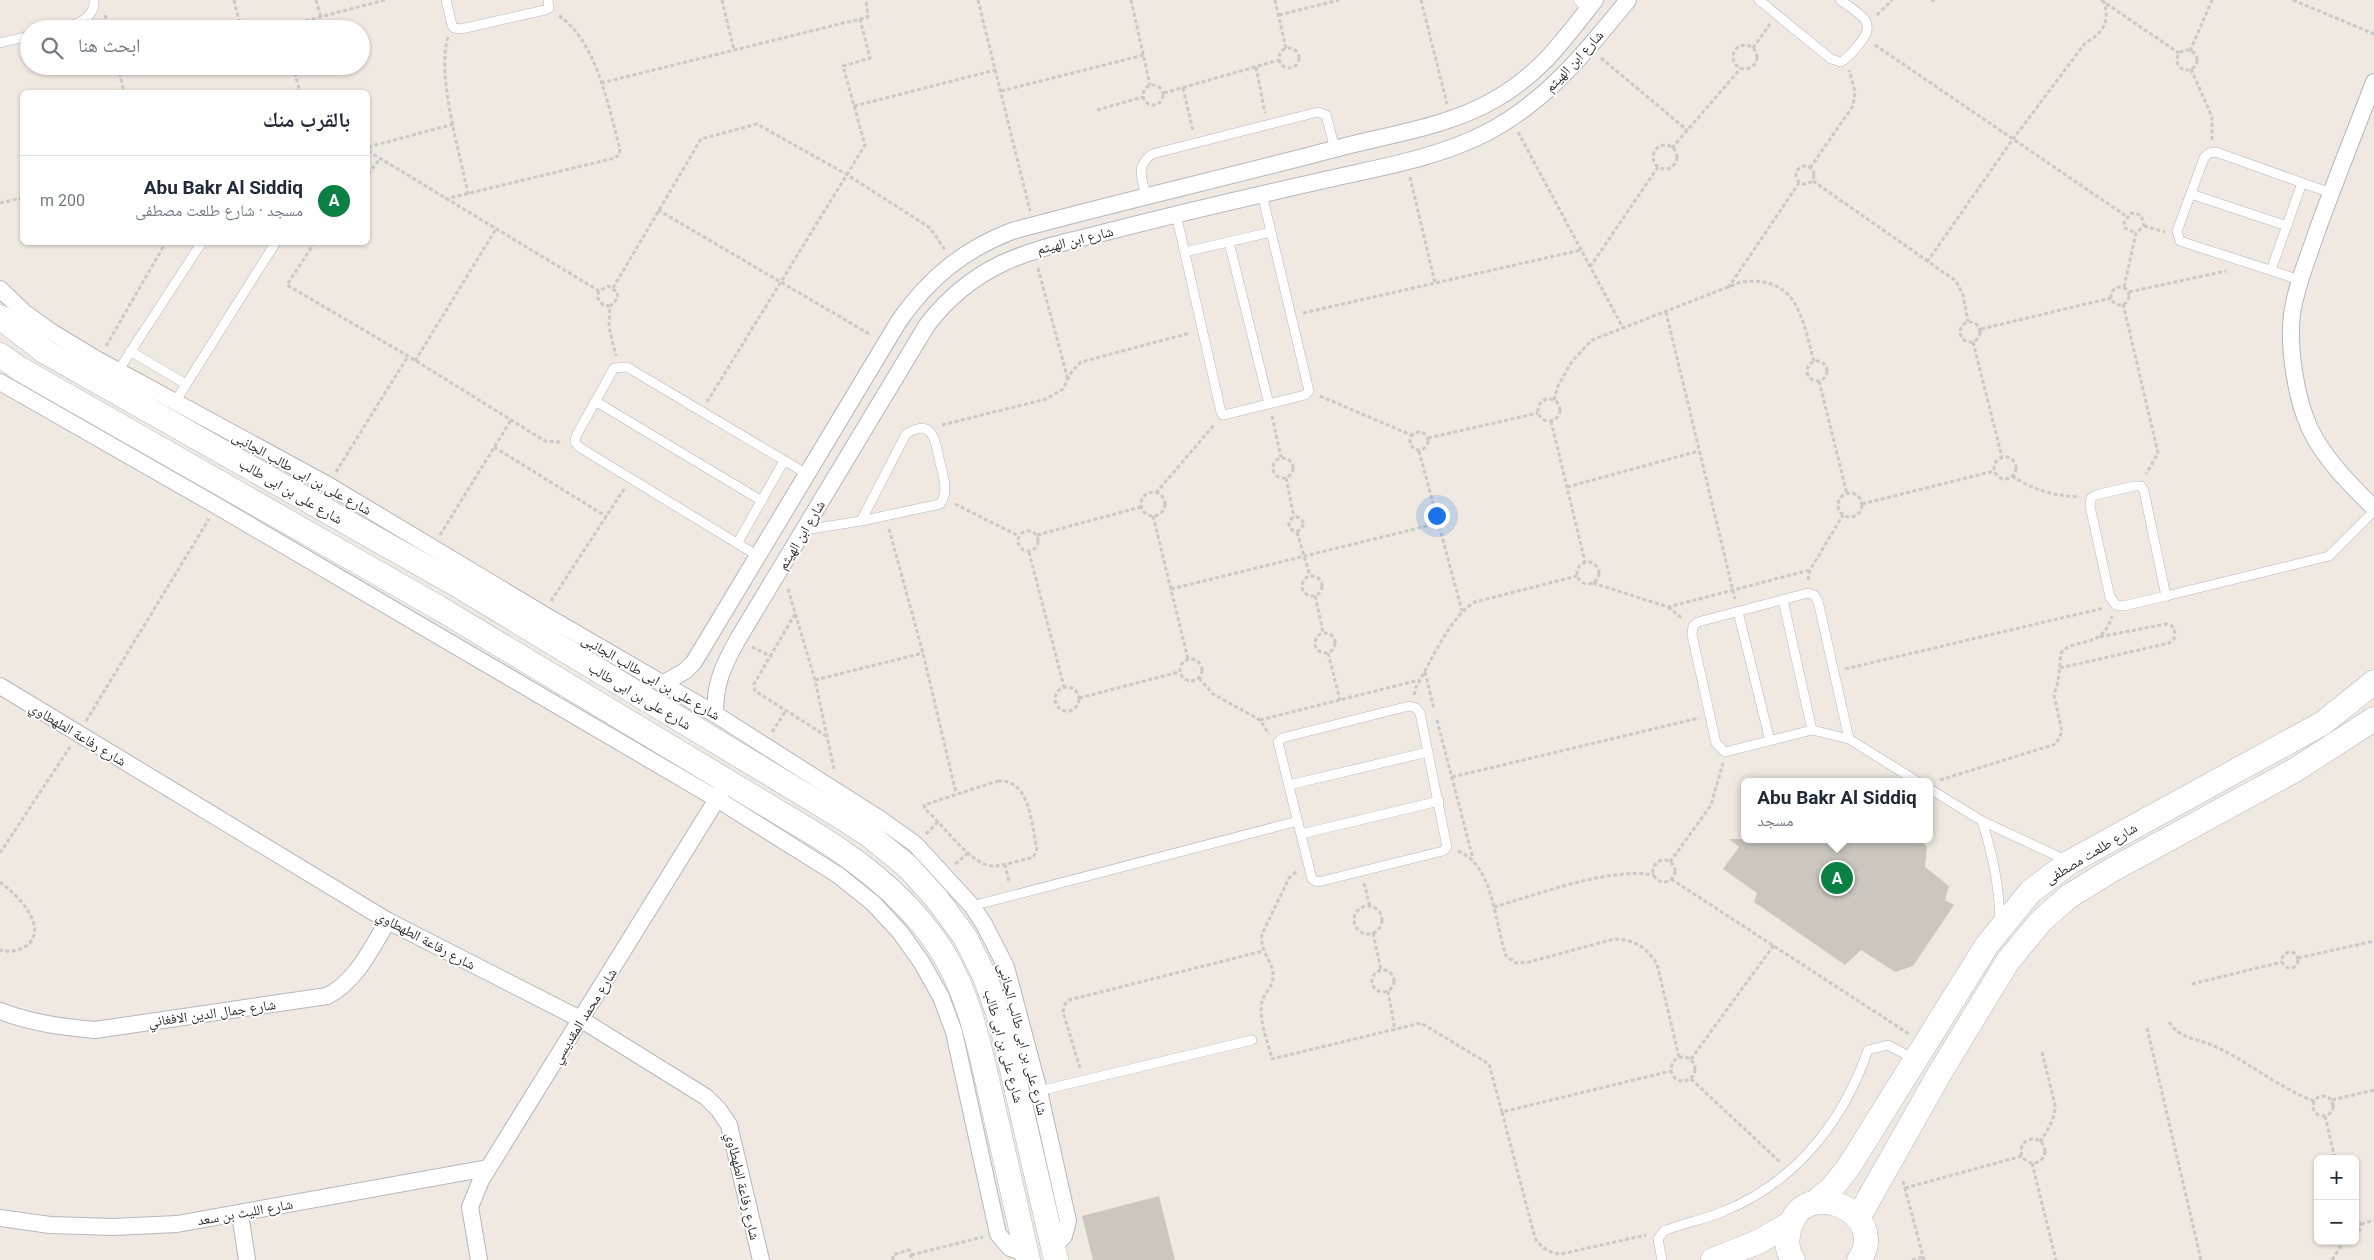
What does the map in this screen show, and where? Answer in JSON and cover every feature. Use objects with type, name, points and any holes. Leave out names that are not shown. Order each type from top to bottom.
[{"type":"street","name":"شارع ابن الهيثم","points":[[715,714],[720,671],[917,341],[938,310],[966,284],[998,264],[1034,251],[1176,214],[1406,161],[1460,145],[1510,119],[1552,87],[1589,48],[1628,0]]},
{"type":"street","name":"شارع ابن الهيثم","points":[[662,684],[685,671],[694,662],[899,321],[914,299],[953,261],[992,239],[1033,225],[1450,119],[1493,100],[1531,75],[1548,60],[1587,3]]},
{"type":"street","points":[[2374,82],[2300,280],[2292,315],[2294,376],[2300,403],[2310,429],[2324,453],[2341,475],[2374,510]]},
{"type":"street","points":[[1215,180],[1220,204]]},
{"type":"street","name":"شارع على بن ابى طالب الجانبى","points":[[0,289],[25,313],[98,360],[328,485],[431,548],[537,622],[662,684],[715,714],[915,844],[972,906],[984,924],[1006,967],[1039,1091],[1068,1221],[1064,1236],[1055,1254]]},
{"type":"street","name":"شارع على بن ابى طالب","points":[[0,316],[44,351],[454,583],[537,622],[868,835],[907,866],[937,899],[965,936],[985,977],[1001,1022],[1055,1254]]},
{"type":"street","name":"شارع على بن ابى طالب","points":[[0,355],[28,374],[439,608],[723,790],[859,864],[888,887],[911,911],[942,951],[961,988],[975,1027],[1027,1257]]},
{"type":"street","points":[[0,382],[723,790],[873,903],[900,932],[922,963],[941,997],[954,1032],[998,1234],[1010,1248],[1027,1257]]},
{"type":"street","points":[[439,608],[454,583]]},
{"type":"street","name":"شارع طلعت مصطفى","points":[[1791,1224],[1796,1214],[1814,1203],[1832,1188],[1848,1168],[1919,1051],[2000,927],[2031,891],[2070,862],[2323,722],[2374,682]]},
{"type":"street","name":"شارع رفاعة الطهطاوي","points":[[0,686],[388,921],[582,1020],[706,1097],[719,1110],[729,1125],[761,1260]]},
{"type":"street","name":"شارع طلعت مصطفى","points":[[1858,1218],[2008,961],[2042,921],[2062,903],[2110,871],[2295,770],[2374,718]]},
{"type":"street","name":"شارع محمد المقديسي","points":[[480,1260],[470,1207],[474,1193],[723,790]]},
{"type":"street","name":"شارع جمال الدين الافغاني","points":[[0,1011],[21,1019],[58,1027],[94,1030],[327,996],[351,980],[388,921]]},
{"type":"street","name":"شارع الليث بن سعد","points":[[0,1218],[50,1225],[113,1227],[177,1224],[488,1168]]},
{"type":"street","points":[[1814,1203],[1826,1201],[1839,1203],[1850,1209],[1858,1218],[1864,1230],[1865,1243],[1859,1260]]},
{"type":"street","points":[[240,1214],[247,1260]]},
{"type":"street","points":[[1713,1260],[1758,1242],[1791,1224]]},
{"type":"street","points":[[1791,1224],[1787,1239],[1789,1254],[1793,1260]]},
{"type":"lane","points":[[84,20],[88,18],[94,0]]},
{"type":"lane","points":[[446,0],[454,28],[461,29],[548,4]]},
{"type":"lane","points":[[1759,0],[1831,59],[1840,62],[1849,57],[1868,34],[1868,25],[1863,17],[1840,0]]},
{"type":"lane","points":[[0,43],[20,38]]},
{"type":"lane","points":[[1146,196],[1140,170],[1143,161],[1152,154],[1318,112],[1326,115],[1335,149]]},
{"type":"lane","points":[[2300,280],[2180,241],[2177,236],[2191,194],[2209,153],[2216,152],[2331,193]]},
{"type":"lane","points":[[2270,270],[2302,183]]},
{"type":"lane","points":[[1176,214],[1220,412],[1223,415],[1305,395],[1309,391],[1262,194]]},
{"type":"lane","points":[[2191,194],[2287,226]]},
{"type":"lane","points":[[1185,252],[1271,232]]},
{"type":"lane","points":[[1229,242],[1269,404]]},
{"type":"lane","points":[[118,371],[200,245]]},
{"type":"lane","points":[[175,402],[274,245]]},
{"type":"lane","points":[[130,351],[186,384]]},
{"type":"lane","points":[[758,556],[738,542],[579,447],[575,442],[614,368],[627,367],[806,474]]},
{"type":"lane","points":[[595,401],[762,501]]},
{"type":"lane","points":[[804,530],[861,521],[933,507],[944,499],[946,489],[934,436],[926,429],[915,428],[906,434],[861,521]]},
{"type":"lane","points":[[738,542],[784,461]]},
{"type":"lane","points":[[2166,596],[2144,491],[2140,486],[2096,495],[2092,498],[2090,506],[2110,597],[2116,605],[2123,606],[2166,596],[2329,556],[2374,510]]},
{"type":"lane","points":[[1849,739],[1818,601],[1814,595],[1808,593],[1698,622],[1693,626],[1692,635],[1716,743],[1725,752],[1812,730],[1849,739],[1912,778]]},
{"type":"lane","points":[[1782,600],[1812,730]]},
{"type":"lane","points":[[1738,612],[1770,741]]},
{"type":"lane","points":[[1409,706],[1416,708],[1420,713],[1447,847],[1443,851],[1318,882],[1312,879],[1278,742],[1282,738],[1409,706]]},
{"type":"lane","points":[[1289,785],[1428,752]]},
{"type":"lane","points":[[1933,791],[1982,821],[2070,862]]},
{"type":"lane","points":[[1301,834],[1439,801]]},
{"type":"lane","points":[[972,906],[1298,821]]},
{"type":"lane","points":[[1982,821],[1994,858],[2000,892],[2000,927]]},
{"type":"lane","points":[[1039,1091],[1252,1040]]},
{"type":"lane","points":[[1662,1260],[1658,1239],[1664,1231],[1724,1212],[1769,1187],[1810,1151],[1845,1104],[1858,1078],[1868,1050],[1888,1045],[1919,1051]]},
{"type":"path","points":[[234,0],[239,20]]},
{"type":"path","points":[[316,0],[321,17]]},
{"type":"path","points":[[311,20],[385,0]]},
{"type":"path","points":[[722,0],[734,51]]},
{"type":"path","points":[[601,84],[868,17],[866,0]]},
{"type":"path","points":[[978,0],[1033,225]]},
{"type":"path","points":[[1131,0],[1150,85]]},
{"type":"path","points":[[1275,0],[1286,48]]},
{"type":"path","points":[[1279,15],[1339,0]]},
{"type":"path","points":[[1421,0],[1450,119]]},
{"type":"path","points":[[1868,25],[1892,0]]},
{"type":"path","points":[[1931,0],[1937,0]]},
{"type":"path","points":[[2190,51],[2212,0]]},
{"type":"path","points":[[2293,0],[2374,34]]},
{"type":"path","points":[[2103,1],[2179,54]]},
{"type":"path","points":[[1927,262],[2013,139],[2086,42],[2100,33],[2107,18],[2103,1]]},
{"type":"path","points":[[445,199],[615,158],[620,155],[620,148],[601,84],[585,43],[573,28],[548,4]]},
{"type":"path","points":[[1753,48],[1777,15]]},
{"type":"path","points":[[701,411],[865,145],[843,66],[870,58],[860,19]]},
{"type":"path","points":[[454,28],[445,49],[444,75],[468,194]]},
{"type":"path","points":[[1864,38],[2126,216]]},
{"type":"path","points":[[1672,148],[1741,68],[1753,66],[1756,54],[1753,48],[1742,45],[1734,53],[1736,64],[1741,68]]},
{"type":"path","points":[[1286,48],[1292,48],[1299,56],[1296,66],[1286,68],[1279,60],[1282,51],[1286,48]]},
{"type":"path","points":[[1589,48],[1688,130]]},
{"type":"path","points":[[2179,54],[2190,51]]},
{"type":"path","points":[[2190,51],[2197,60],[2191,69]]},
{"type":"path","points":[[2179,54],[2177,64],[2181,68],[2191,69]]},
{"type":"path","points":[[1000,91],[1144,55]]},
{"type":"path","points":[[1164,93],[1279,60]]},
{"type":"path","points":[[1810,168],[1853,106],[1855,92],[1852,80],[1849,70],[1840,62]]},
{"type":"path","points":[[1256,66],[1267,125]]},
{"type":"path","points":[[2191,69],[2212,117],[2214,130],[2209,153]]},
{"type":"path","points":[[854,106],[995,70]]},
{"type":"path","points":[[120,75],[124,90]]},
{"type":"path","points":[[295,75],[299,90]]},
{"type":"path","points":[[1143,97],[1146,87],[1150,85],[1159,86],[1164,93]]},
{"type":"path","points":[[1183,88],[1195,143]]},
{"type":"path","points":[[1143,97],[1148,104],[1157,105],[1163,98],[1164,93]]},
{"type":"path","points":[[1097,110],[1143,97]]},
{"type":"path","points":[[1510,119],[1623,328]]},
{"type":"path","points":[[370,146],[454,124]]},
{"type":"path","points":[[613,288],[701,139],[756,124],[846,174],[930,228],[953,261]]},
{"type":"path","points":[[1662,146],[1672,148],[1676,153],[1675,164],[1664,169],[1658,166],[1654,158],[1658,148],[1662,146]]},
{"type":"path","points":[[370,152],[598,291]]},
{"type":"path","points":[[370,172],[380,159]]},
{"type":"path","points":[[1406,161],[1436,283]]},
{"type":"path","points":[[1590,266],[1658,166]]},
{"type":"path","points":[[1803,166],[1810,168],[1814,174],[1813,180],[1806,185],[1799,183],[1796,180],[1796,171],[1803,166]]},
{"type":"path","points":[[1813,180],[1956,281],[1963,295],[1968,322]]},
{"type":"path","points":[[1728,289],[1799,183]]},
{"type":"path","points":[[0,203],[20,198]]},
{"type":"path","points":[[658,210],[886,345]]},
{"type":"path","points":[[2124,287],[2136,233],[2144,226],[2144,220],[2141,215],[2131,213],[2126,216]]},
{"type":"path","points":[[2126,216],[2125,228],[2136,233]]},
{"type":"path","points":[[2144,226],[2177,236]]},
{"type":"path","points":[[414,361],[496,229]]},
{"type":"path","points":[[98,360],[164,245]]},
{"type":"path","points":[[313,245],[287,285],[408,356],[545,441],[575,442]]},
{"type":"path","points":[[1292,316],[1580,250]]},
{"type":"path","points":[[1034,251],[1069,380]]},
{"type":"path","points":[[2129,292],[2252,264]]},
{"type":"path","points":[[1554,400],[1565,373],[1581,349],[1592,340],[1728,289],[1741,282],[1756,280],[1771,283],[1784,290],[1795,301],[1801,314],[1814,362]]},
{"type":"path","points":[[598,291],[608,286],[613,288],[618,298],[610,306],[609,327],[613,347],[621,366]]},
{"type":"path","points":[[2124,287],[2129,292]]},
{"type":"path","points":[[2111,298],[2114,289],[2124,287]]},
{"type":"path","points":[[598,291],[599,302],[610,306]]},
{"type":"path","points":[[2123,304],[2128,300],[2129,292]]},
{"type":"path","points":[[2111,298],[2114,302],[2123,304]]},
{"type":"path","points":[[1981,330],[2111,298]]},
{"type":"path","points":[[2123,304],[2158,453],[2140,486]]},
{"type":"path","points":[[1666,312],[1733,588]]},
{"type":"path","points":[[1968,322],[1976,323],[1981,330],[1978,339],[1973,342],[1966,342],[1961,337],[1962,325],[1968,322]]},
{"type":"path","points":[[926,429],[1046,399],[1058,394],[1080,362],[1202,330]]},
{"type":"path","points":[[1973,342],[2002,457]]},
{"type":"path","points":[[328,485],[408,356]]},
{"type":"path","points":[[1820,362],[1825,366],[1827,372],[1825,378],[1819,381],[1814,381],[1807,374],[1809,364],[1820,362]]},
{"type":"path","points":[[1819,381],[1847,494]]},
{"type":"path","points":[[1309,391],[1412,435],[1422,432],[1428,438]]},
{"type":"path","points":[[1544,400],[1554,400],[1559,404],[1560,412],[1557,418],[1551,421],[1543,420],[1538,413],[1540,403],[1544,400]]},
{"type":"path","points":[[1269,404],[1281,457]]},
{"type":"path","points":[[1428,438],[1538,413]]},
{"type":"path","points":[[1156,492],[1164,500],[1165,506],[1163,511],[1153,516],[1145,514],[1141,507],[1144,496],[1156,492],[1223,415]]},
{"type":"path","points":[[431,548],[511,420]]},
{"type":"path","points":[[1551,421],[1585,562]]},
{"type":"path","points":[[1412,435],[1409,442],[1413,448],[1419,451],[1462,611]]},
{"type":"path","points":[[1419,451],[1427,446],[1428,438]]},
{"type":"path","points":[[494,447],[607,517]]},
{"type":"path","points":[[1567,487],[1699,452]]},
{"type":"path","points":[[1281,457],[1285,457],[1293,463],[1293,472],[1286,478],[1277,476],[1273,468],[1277,459],[1281,457]]},
{"type":"path","points":[[1994,471],[1995,462],[2002,457]]},
{"type":"path","points":[[1994,471],[2002,478],[2012,476],[2016,472],[2013,460],[2002,457]]},
{"type":"path","points":[[1862,504],[1994,471]]},
{"type":"path","points":[[2012,476],[2038,491],[2063,496],[2092,498]]},
{"type":"path","points":[[1286,478],[1294,517]]},
{"type":"path","points":[[537,622],[631,479]]},
{"type":"path","points":[[1847,494],[1857,495],[1862,504],[1862,509],[1854,517],[1843,516],[1839,510],[1838,503],[1841,497],[1847,494]]},
{"type":"path","points":[[944,499],[1019,536]]},
{"type":"path","points":[[0,853],[78,734],[217,506]]},
{"type":"path","points":[[1019,536],[1028,531],[1037,535],[1141,507]]},
{"type":"path","points":[[885,516],[923,653],[956,793]]},
{"type":"path","points":[[1153,516],[1188,659]]},
{"type":"path","points":[[1808,593],[1810,570],[1843,516]]},
{"type":"path","points":[[1294,517],[1289,521],[1288,526],[1292,531],[1297,532]]},
{"type":"path","points":[[1294,517],[1298,517],[1303,525],[1297,532]]},
{"type":"path","points":[[1171,589],[1438,523]]},
{"type":"path","points":[[1297,532],[1310,576]]},
{"type":"path","points":[[1029,552],[1038,546],[1037,535]]},
{"type":"path","points":[[1019,536],[1019,547],[1029,552],[1064,687]]},
{"type":"path","points":[[1593,583],[1598,579],[1600,572],[1598,566],[1592,562],[1585,562],[1577,570],[1577,576],[1584,584],[1593,583],[1668,607],[1693,626]]},
{"type":"path","points":[[781,567],[815,680],[839,793]]},
{"type":"path","points":[[1668,607],[1733,588],[1810,570]]},
{"type":"path","points":[[1310,576],[1319,578],[1323,586],[1319,594],[1315,596],[1306,594],[1302,586],[1303,582],[1310,576]]},
{"type":"path","points":[[1416,708],[1414,696],[1420,680],[1462,611],[1475,602],[1577,576]]},
{"type":"path","points":[[1315,596],[1323,632]]},
{"type":"path","points":[[2098,637],[2110,624],[2116,605]]},
{"type":"path","points":[[1834,672],[2116,605]]},
{"type":"path","points":[[796,614],[754,684],[755,691],[785,712],[828,737]]},
{"type":"path","points":[[1939,780],[2056,744],[2062,732],[2054,695],[2060,668],[2060,658],[2065,648],[2069,645],[2084,644],[2098,637],[2166,624],[2172,626],[2175,632],[2174,639],[2169,643],[2060,668]]},
{"type":"path","points":[[1323,632],[1328,632],[1336,640],[1336,645],[1328,653],[1319,651],[1314,643],[1318,634],[1323,632]]},
{"type":"path","points":[[815,680],[923,653]]},
{"type":"path","points":[[1328,653],[1340,700]]},
{"type":"path","points":[[1188,659],[1193,659],[1202,669],[1199,678],[1187,682],[1179,672],[1183,662],[1188,659]]},
{"type":"path","points":[[1079,698],[1179,672]]},
{"type":"path","points":[[1424,672],[1473,860],[1482,873],[1494,907],[1506,956],[1516,963],[1529,962],[1614,940],[1628,940],[1639,943],[1657,964],[1679,1057]]},
{"type":"path","points":[[1199,678],[1213,694],[1260,720],[1420,680]]},
{"type":"path","points":[[1064,687],[1074,689],[1079,698],[1075,709],[1063,711],[1057,706],[1055,699],[1058,692],[1064,687]]},
{"type":"path","points":[[764,745],[785,712]]},
{"type":"path","points":[[1452,777],[1710,716]]},
{"type":"path","points":[[1670,862],[1711,805],[1725,752]]},
{"type":"path","points":[[998,781],[1010,782],[1020,789],[1026,800],[1036,852],[1031,858],[1005,864],[993,866],[975,859],[925,809],[924,805],[927,802],[998,781]]},
{"type":"path","points":[[1447,847],[1461,852],[1473,860]]},
{"type":"path","points":[[1494,907],[1606,876],[1636,872],[1654,875],[1662,882],[1671,878],[1674,870],[1670,862],[1666,860],[1657,863],[1654,866],[1654,875]]},
{"type":"path","points":[[1308,863],[1289,878],[1262,934],[1263,951],[1273,973],[1272,983],[1264,995],[1261,1010],[1272,1059],[1421,1023],[1488,1064],[1534,1238],[1541,1246],[1552,1254],[1561,1254],[1664,1231]]},
{"type":"path","points":[[1005,864],[1012,895]]},
{"type":"path","points":[[1360,871],[1370,907],[1380,913],[1382,918],[1378,930],[1373,933],[1362,933],[1355,925],[1356,914],[1359,910],[1370,907]]},
{"type":"path","points":[[1671,878],[1774,945],[1919,1051]]},
{"type":"path","points":[[0,882],[11,890],[28,913],[34,928],[33,936],[24,948],[9,952],[0,950]]},
{"type":"path","points":[[1373,933],[1381,970]]},
{"type":"path","points":[[2298,958],[2374,941]]},
{"type":"path","points":[[1691,1059],[1774,945]]},
{"type":"path","points":[[1084,1080],[1063,1012],[1065,1004],[1069,1000],[1263,951]]},
{"type":"path","points":[[2290,951],[2296,953],[2298,962],[2293,968],[2288,968],[2282,962],[2282,957],[2290,951]]},
{"type":"path","points":[[2192,984],[2282,962]]},
{"type":"path","points":[[1381,970],[1390,972],[1394,979],[1394,984],[1388,991],[1376,990],[1372,985],[1372,978],[1381,970]]},
{"type":"path","points":[[1388,991],[1395,1030]]},
{"type":"path","points":[[2170,1022],[2180,1034],[2237,1057],[2280,1086],[2314,1101]]},
{"type":"path","points":[[2147,1028],[2201,1260]]},
{"type":"path","points":[[2040,1142],[2053,1122],[2055,1114],[2055,1105],[2042,1052]]},
{"type":"path","points":[[1679,1057],[1691,1059],[1695,1065],[1695,1072],[1691,1079],[1686,1081],[1676,1080],[1671,1071],[1671,1065],[1679,1057]]},
{"type":"path","points":[[1502,1112],[1671,1071]]},
{"type":"path","points":[[1691,1079],[1789,1171]]},
{"type":"path","points":[[2325,1116],[2316,1114],[2312,1106],[2314,1101],[2320,1096],[2329,1097],[2332,1100],[2374,1090]]},
{"type":"path","points":[[2325,1116],[2332,1110],[2332,1100]]},
{"type":"path","points":[[2325,1116],[2334,1155]]},
{"type":"path","points":[[2032,1163],[2043,1158],[2044,1146],[2040,1142],[2030,1139],[2025,1142],[2021,1151],[2022,1156],[2032,1163],[2056,1260]]},
{"type":"path","points":[[1896,1152],[1923,1259],[1912,1260]]},
{"type":"path","points":[[1905,1188],[2022,1156]]},
{"type":"path","points":[[2359,1232],[2361,1224],[2374,1220]]},
{"type":"path","points":[[911,1255],[998,1234]]},
{"type":"path","points":[[2332,1260],[2341,1245]]},
{"type":"path","points":[[893,1260],[892,1255],[909,1250],[912,1260]]},
{"type":"building","points":[[1729,839],[1741,839],[1741,843],[1923,843],[1927,846],[1925,867],[1949,886],[1945,900],[1954,905],[1913,966],[1895,972],[1861,950],[1845,965],[1754,902],[1757,893],[1723,869],[1739,847]]},
{"type":"building","points":[[1159,1196],[1175,1260],[1093,1260],[1082,1216]]},
{"type":"place","name":"Abu Bakr Al Siddiq","points":[[1837,878]]}]
